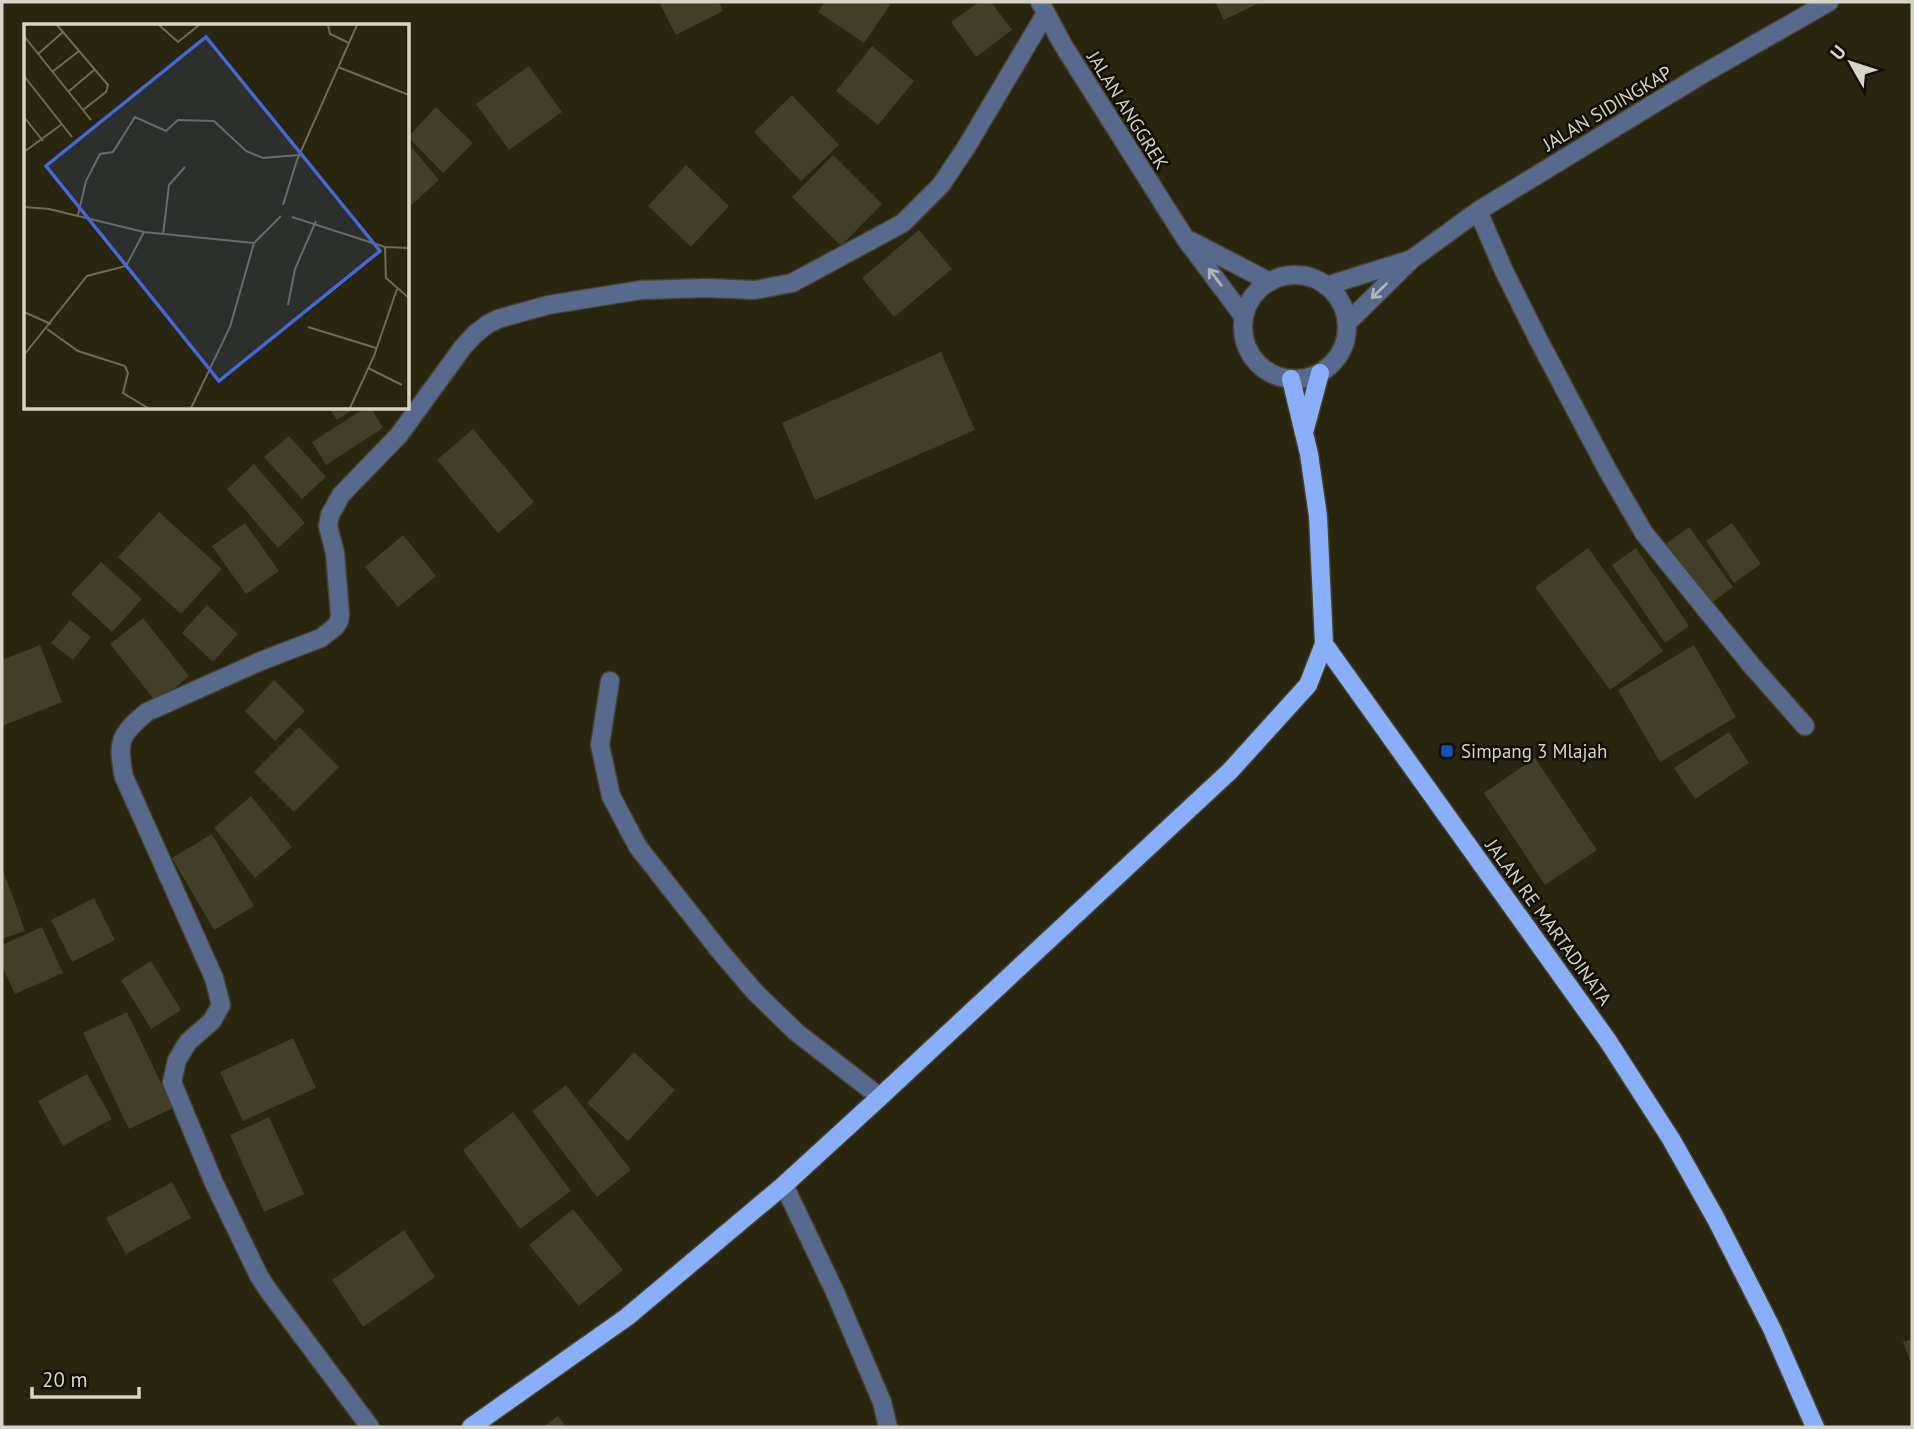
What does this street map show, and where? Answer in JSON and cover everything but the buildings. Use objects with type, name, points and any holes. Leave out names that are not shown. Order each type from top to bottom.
[{"type":"main road","points":[[1304,433],[1320,373]]},
{"type":"main road","points":[[471,1427],[627,1317],[784,1185],[1230,771],[1308,685],[1324,644],[1318,516],[1309,454],[1291,379]]},
{"type":"main road","name":"JALAN RE MARTADINATA","points":[[1324,644],[1608,1041],[1671,1139],[1716,1219],[1772,1329],[1815,1427]]},
{"type":"street","name":"JALAN SIDINGKAP","points":[[1347,323],[1412,259],[1478,211],[1701,75],[1829,2]]},
{"type":"street","points":[[370,1427],[259,1276],[214,1184],[173,1082],[177,1060],[188,1042],[212,1021],[221,1005],[214,978],[124,777],[119,753],[124,735],[147,712],[261,661],[321,638],[335,627],[340,615],[335,553],[328,526],[330,515],[341,495],[399,435],[463,347],[488,324],[548,305],[641,290],[755,290],[792,283],[903,223],[947,175],[998,96],[1043,7]]},
{"type":"street","name":"JALAN ANGGREK","points":[[1043,7],[1063,45],[1185,238],[1244,317]]},
{"type":"street","points":[[1478,211],[1538,339],[1644,533],[1752,666],[1805,726]]},
{"type":"street","points":[[1185,238],[1270,282]]},
{"type":"street","name":"JALAN SIDINGKAP","points":[[1326,286],[1412,259]]},
{"type":"street","points":[[1284,276],[1313,278],[1336,295],[1344,309],[1346,338],[1341,352],[1320,373],[1291,379],[1264,369],[1254,359],[1243,332],[1244,317],[1249,302],[1258,290],[1270,282],[1284,276]]},
{"type":"street","points":[[610,681],[600,745],[611,796],[638,847],[754,991],[796,1032],[880,1097]]},
{"type":"street","points":[[784,1185],[877,1389],[888,1427]]},
{"type":"place","name":"Simpang 3 Mlajah","points":[[1447,751]]}]
